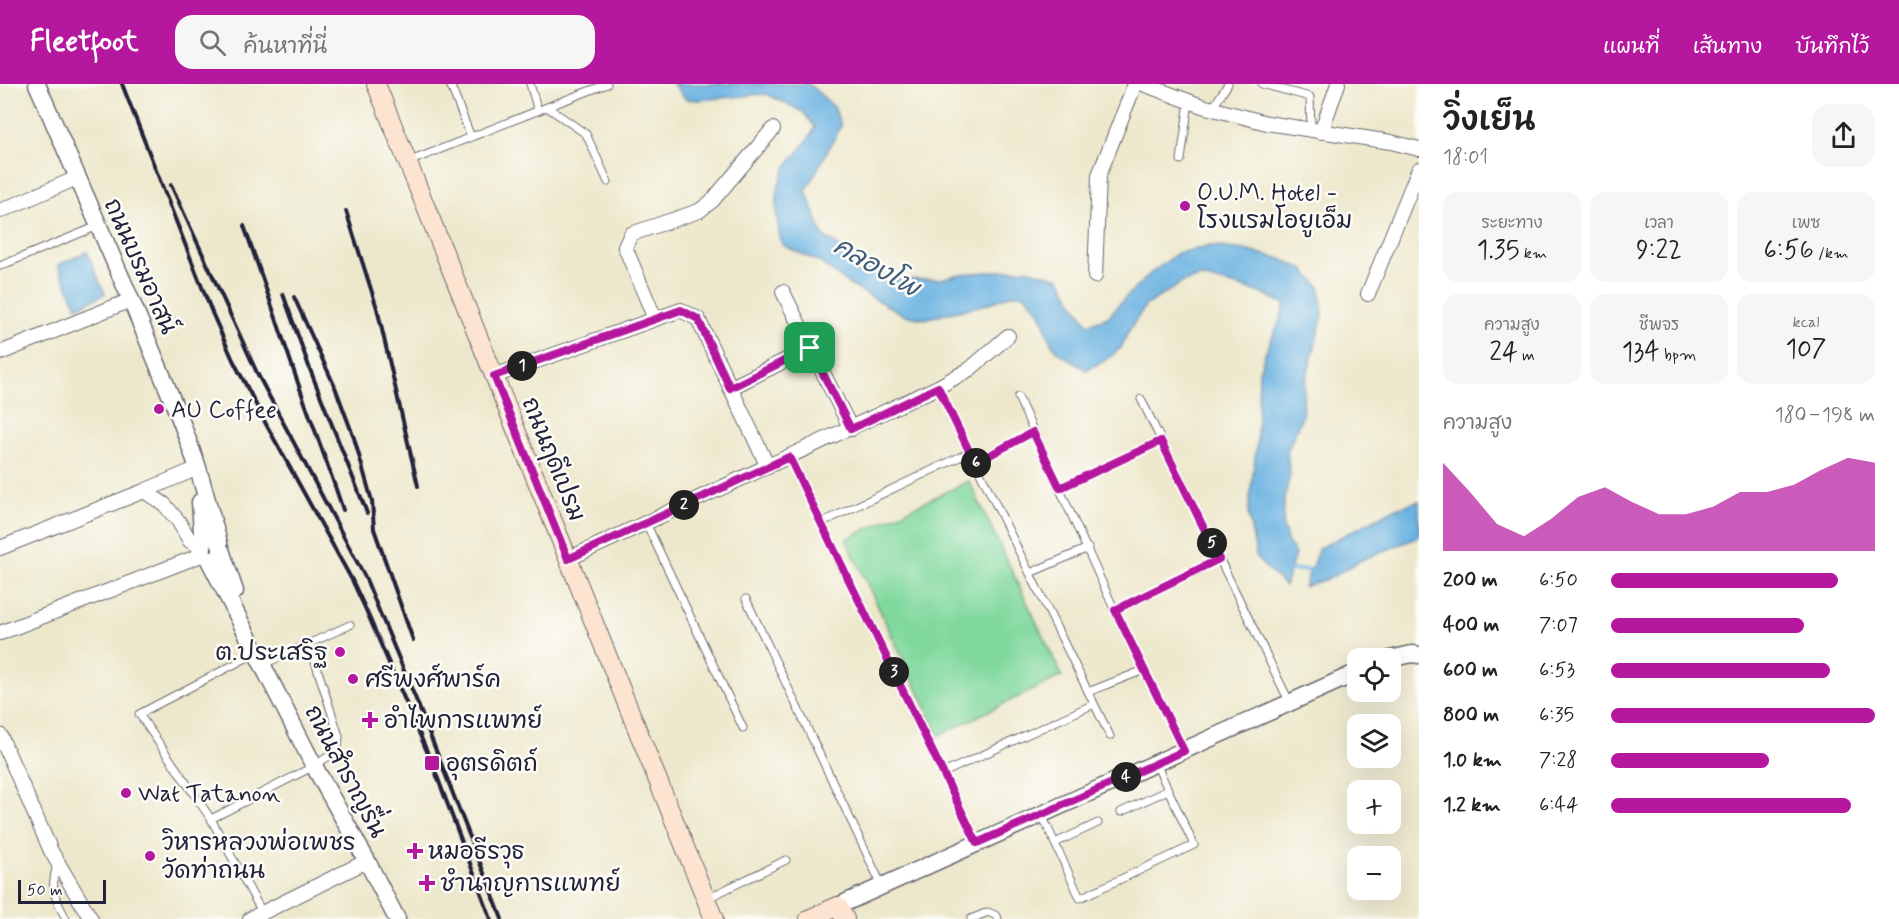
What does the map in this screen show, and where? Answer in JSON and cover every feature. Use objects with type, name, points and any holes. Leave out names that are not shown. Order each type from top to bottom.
[{"type":"main road","name":"ถนนฤดีเปรม","points":[[376,84],[714,919]]},
{"type":"main road","points":[[809,919],[841,913]]},
{"type":"street","name":"ถนนบรมอาสน์","points":[[37,84],[181,421],[198,468],[208,549]]},
{"type":"street","points":[[1095,276],[1099,175],[1135,84]]},
{"type":"street","points":[[1143,84],[1174,89],[1189,101],[1267,123],[1391,142],[1419,149]]},
{"type":"street","points":[[1316,131],[1338,84]]},
{"type":"street","points":[[655,319],[625,247],[631,234],[699,211],[712,201],[773,129]]},
{"type":"street","points":[[1368,294],[1419,169]]},
{"type":"street","points":[[0,211],[76,178]]},
{"type":"street","points":[[783,292],[851,429]]},
{"type":"street","points":[[0,353],[131,300]]},
{"type":"street","points":[[494,376],[681,310],[698,319],[768,467]]},
{"type":"street","points":[[568,559],[938,387],[970,369],[1008,336]]},
{"type":"street","points":[[730,388],[810,348]]},
{"type":"street","points":[[0,548],[198,468]]},
{"type":"street","points":[[0,633],[186,561],[208,549],[179,522],[164,504],[144,491]]},
{"type":"street","name":"ถนนสำราญรื่น","points":[[208,549],[257,655],[397,919]]},
{"type":"street","points":[[1401,656],[1419,655]]},
{"type":"street","points":[[841,913],[882,886],[1347,677]]},
{"type":"street","points":[[0,735],[51,852],[91,919]]},
{"type":"street","points":[[259,917],[367,861]]},
{"type":"lane","points":[[450,84],[471,137]]},
{"type":"lane","points":[[530,84],[538,111]]},
{"type":"lane","points":[[408,162],[607,84]]},
{"type":"lane","points":[[1212,109],[1228,84]]},
{"type":"lane","points":[[1262,84],[1310,97],[1316,131]]},
{"type":"lane","points":[[1182,160],[1189,101]]},
{"type":"lane","points":[[547,107],[586,134],[608,182]]},
{"type":"lane","points":[[0,266],[98,226]]},
{"type":"lane","points":[[938,387],[1110,736]]},
{"type":"lane","points":[[1018,397],[1115,610],[1184,751]]},
{"type":"lane","points":[[1141,399],[1290,703]]},
{"type":"lane","points":[[975,463],[1033,432]]},
{"type":"lane","points":[[1060,488],[1161,441]]},
{"type":"lane","points":[[821,522],[970,452]]},
{"type":"lane","points":[[789,457],[977,843]]},
{"type":"lane","points":[[646,523],[743,728]]},
{"type":"lane","points":[[1030,573],[1088,548]]},
{"type":"lane","points":[[1115,610],[1219,559]]},
{"type":"lane","points":[[746,599],[882,886]]},
{"type":"lane","points":[[259,917],[211,819],[139,714],[257,655],[309,644],[350,625]]},
{"type":"lane","points":[[211,819],[314,766],[338,750],[339,736],[309,644]]},
{"type":"lane","points":[[1088,692],[1144,670]]},
{"type":"lane","points":[[943,773],[1094,704]]},
{"type":"lane","points":[[1042,815],[1080,898],[1194,844],[1156,764]]},
{"type":"lane","points":[[1121,812],[1168,790]]},
{"type":"lane","points":[[1055,843],[1098,823]]},
{"type":"lane","points":[[705,899],[786,861]]},
{"type":"lane","points":[[58,862],[53,894],[66,919]]},
{"type":"lane","points":[[971,919],[987,912],[997,916],[998,919]]},
{"type":"green space","points":[[969,481],[1062,676],[939,735],[846,539]]},
{"type":"water","points":[[673,84],[808,84],[811,86],[834,107],[841,126],[806,191],[823,236],[892,280],[940,279],[961,274],[1025,269],[1060,278],[1088,324],[1108,317],[1151,273],[1178,253],[1211,246],[1244,250],[1278,258],[1303,269],[1320,287],[1323,315],[1304,387],[1302,416],[1287,452],[1290,475],[1284,501],[1283,526],[1288,543],[1295,554],[1285,586],[1257,559],[1248,513],[1257,441],[1259,372],[1285,304],[1249,289],[1201,277],[1183,282],[1146,305],[1128,332],[1121,348],[1104,361],[1086,370],[1059,353],[1051,343],[1040,312],[1024,294],[1013,294],[987,304],[924,319],[904,315],[850,285],[819,262],[782,245],[777,213],[780,181],[784,171],[815,127],[803,112],[767,94],[686,99]]},
{"type":"water","points":[[87,252],[105,294],[77,307],[58,265]]},
{"type":"water","points":[[1419,501],[1419,537],[1361,560],[1332,577],[1304,587],[1319,548],[1399,507]]},
{"type":"waterway","name":"คลองโพ","points":[[1288,570],[1313,570]]},
{"type":"railway","points":[[122,84],[233,360],[366,610],[432,763],[491,919]]},
{"type":"railway","points":[[171,185],[258,375],[365,577],[502,919]]},
{"type":"railway","points":[[346,211],[377,308],[418,486]]},
{"type":"railway","points":[[244,226],[343,510]]},
{"type":"railway","points":[[283,294],[367,513]]},
{"type":"railway","points":[[294,297],[335,387],[354,438],[372,501],[374,529],[413,640]]},
{"type":"place","name":"O.U.M. Hotel - โรงแรมโอยูเอ็ม","points":[[1185,206]]},
{"type":"place","name":"AU Coffee","points":[[159,409]]},
{"type":"place","name":"ต.ประเสริฐ","points":[[340,652]]},
{"type":"place","name":"ศรีพงศ์พาร์ค","points":[[353,679]]},
{"type":"place","name":"อำไพการแพทย์","points":[[370,720]]},
{"type":"place","name":"อุตรดิตถ์","points":[[432,763]]},
{"type":"place","name":"Wat Tatanon","points":[[126,793]]},
{"type":"place","name":"หมอธีรวุธ","points":[[415,851]]},
{"type":"place","name":"วิหารหลวงพ่อเพชร วัดท่าถนน","points":[[150,856]]},
{"type":"place","name":"ชำนาญการแพทย์","points":[[427,883]]},
{"type":"route","points":[[681,310],[698,319],[730,388],[810,348],[851,429],[938,387],[975,463],[1033,432],[1060,488],[1161,441],[1219,559],[1115,610],[1184,751],[977,843],[789,457],[568,559],[494,376],[681,310]]}]
